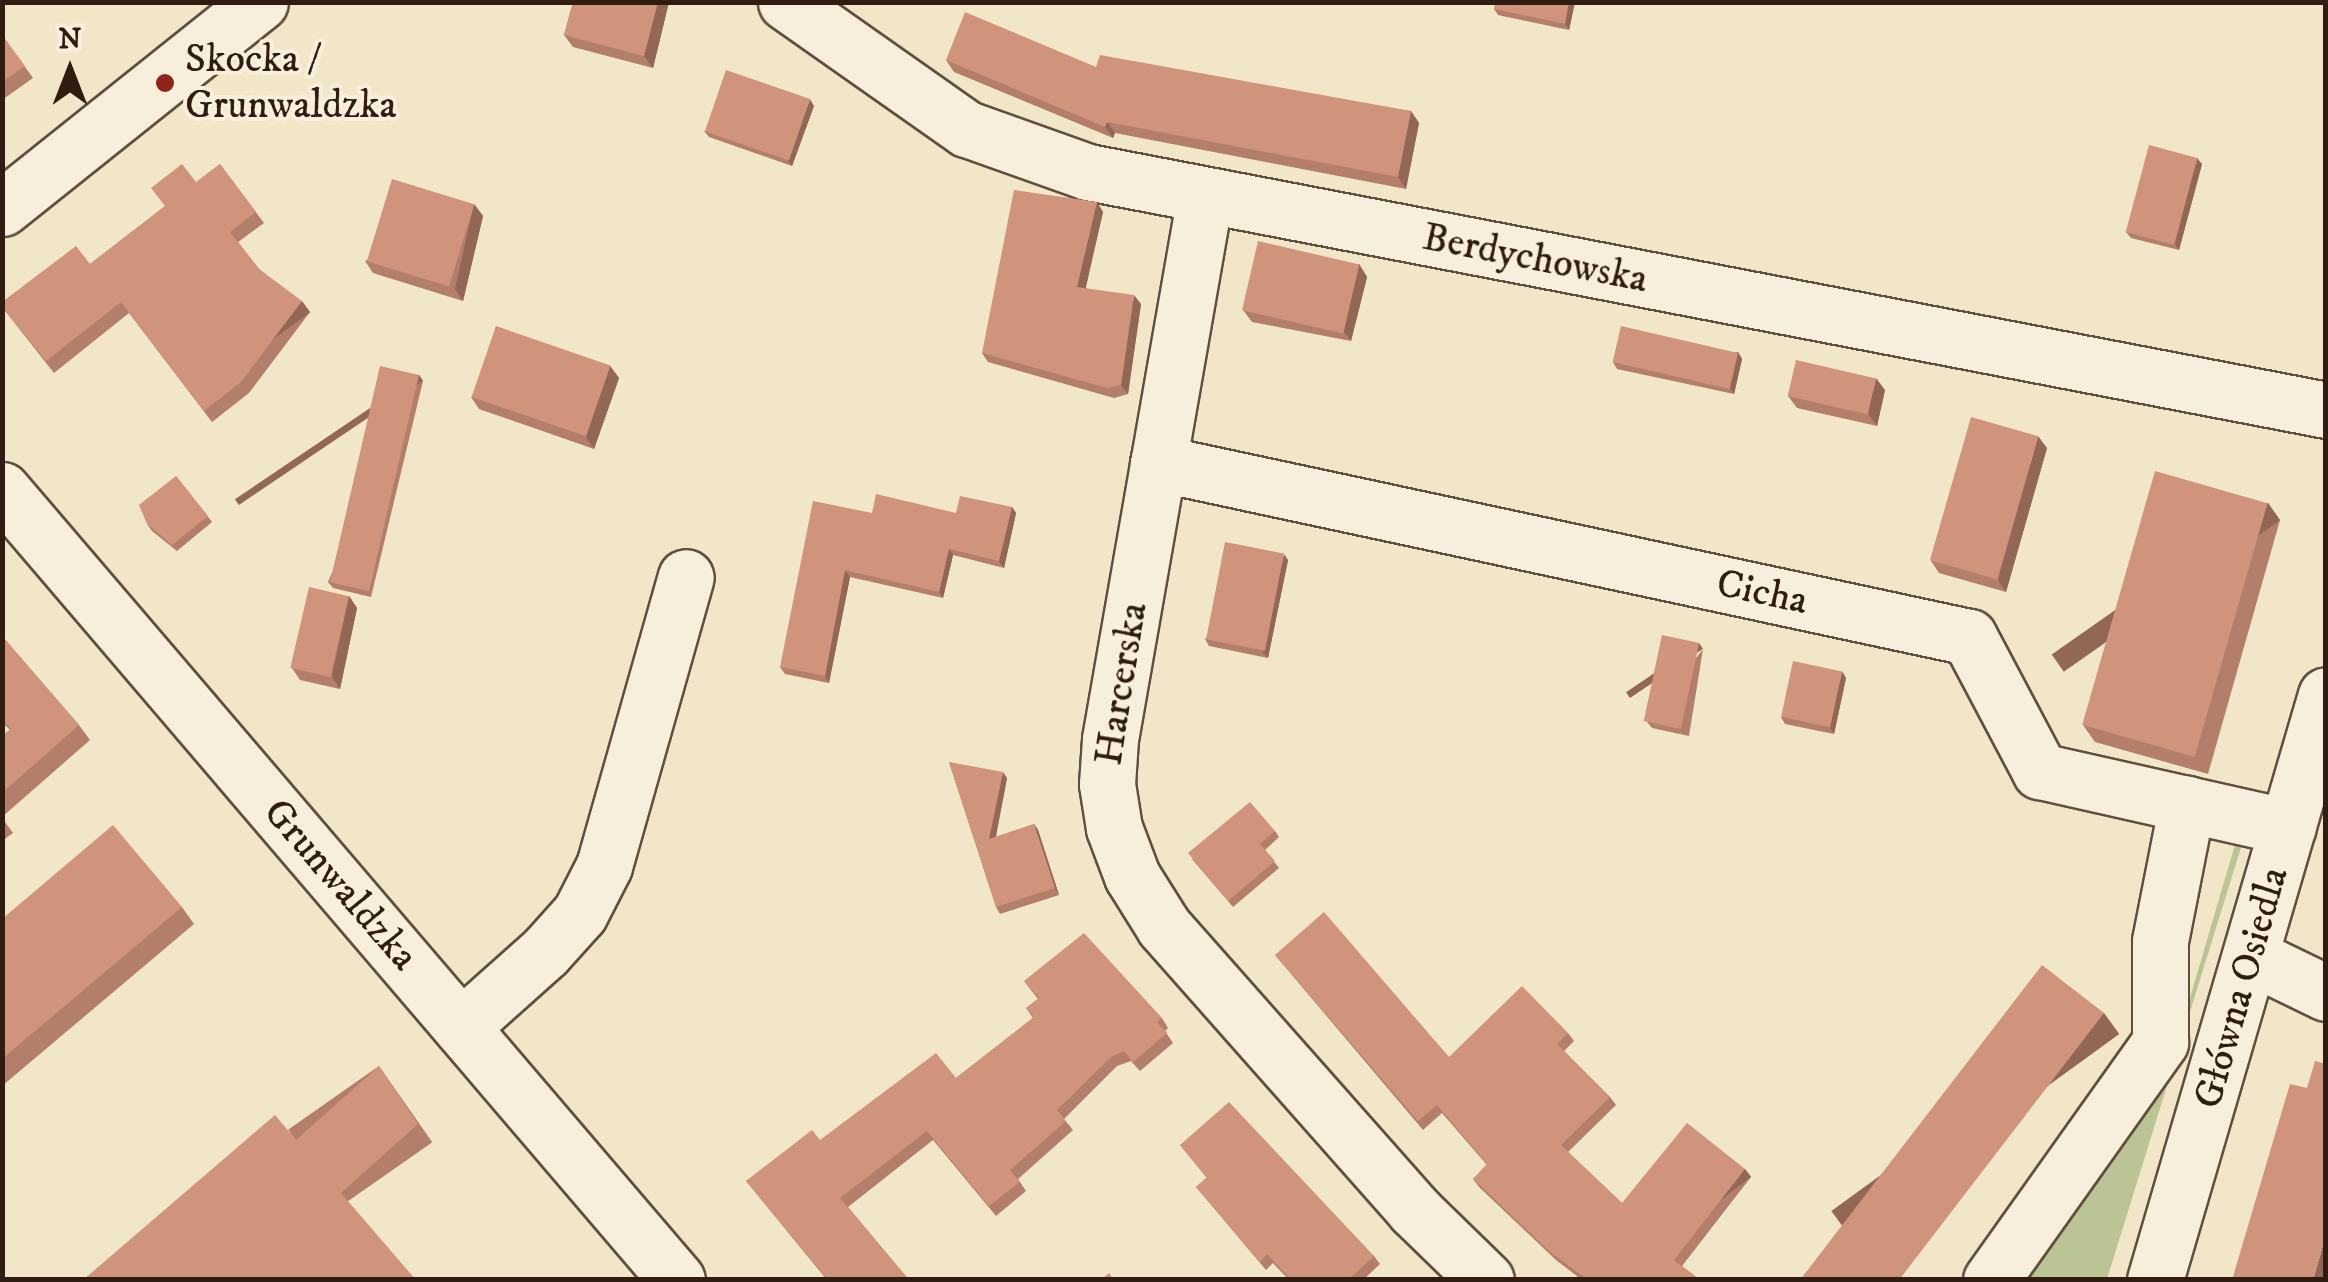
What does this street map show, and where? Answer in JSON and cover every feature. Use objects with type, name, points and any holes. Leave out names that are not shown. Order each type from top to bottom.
[{"type":"street","points":[[2,208],[260,2]]},
{"type":"street","name":"Berdychowska","points":[[786,2],[967,130],[1088,172],[2326,410]]},
{"type":"street","name":"Harcerska","points":[[1205,196],[1107,784],[1114,828],[1132,876],[1214,987],[1414,1210],[1486,1280]]},
{"type":"street","name":"Cicha","points":[[1158,463],[1969,637],[2040,771],[2288,827]]},
{"type":"street","name":"Grunwaldzka","points":[[2,490],[677,1280]]},
{"type":"street","points":[[461,1027],[545,952],[580,913],[604,866],[686,576]]},
{"type":"street","name":"Główna Osiedla","points":[[2154,1280],[2326,695]]},
{"type":"street","points":[[1991,1280],[2160,1042],[2160,942],[2187,804]]},
{"type":"street","points":[[2252,957],[2326,993]]},
{"type":"green space","points":[[2239,831],[2243,841],[2107,1279],[2019,1279],[2184,1018]]},
{"type":"building","points":[[573,2],[658,2],[644,56],[564,35]]},
{"type":"building","points":[[1495,2],[1569,2],[1565,24],[1494,9]]},
{"type":"building","points":[[965,12],[1096,67],[1100,55],[1411,111],[1398,177],[1107,122],[1105,127],[946,60]]},
{"type":"building","points":[[2,35],[25,66],[2,82]]},
{"type":"building","points":[[726,70],[810,99],[789,160],[705,131]]},
{"type":"building","points":[[2149,145],[2197,158],[2174,245],[2126,232]]},
{"type":"building","points":[[182,164],[196,182],[220,164],[256,212],[230,232],[259,269],[302,301],[241,382],[204,411],[121,302],[46,361],[2,307],[2,302],[76,246],[90,264],[165,206],[151,188]]},
{"type":"building","points":[[392,179],[474,204],[449,286],[367,261]]},
{"type":"building","points":[[1014,190],[1097,202],[1077,287],[1134,295],[1121,385],[1107,388],[982,353]]},
{"type":"building","points":[[1258,241],[1359,264],[1343,334],[1242,310]]},
{"type":"building","points":[[496,326],[610,365],[586,436],[472,397]]},
{"type":"building","points":[[1621,326],[1738,353],[1730,389],[1613,362]]},
{"type":"building","points":[[1796,360],[1876,378],[1868,414],[1788,396]]},
{"type":"building","points":[[380,366],[419,375],[369,591],[330,582]]},
{"type":"building","points":[[1971,417],[2038,436],[1997,580],[1930,560]]},
{"type":"building","points":[[2155,471],[2267,503],[2195,757],[2082,725]]},
{"type":"building","points":[[176,476],[208,516],[172,545],[147,524],[139,505]]},
{"type":"building","points":[[876,494],[956,513],[960,496],[1012,507],[999,561],[949,549],[939,592],[845,570],[825,676],[780,667],[813,501],[872,513]]},
{"type":"building","points":[[1225,542],[1284,553],[1265,651],[1206,639]]},
{"type":"building","points":[[309,587],[349,596],[330,677],[290,668]]},
{"type":"building","points":[[1662,635],[1699,643],[1681,729],[1644,721]]},
{"type":"building","points":[[2,636],[79,725],[2,793],[2,736],[11,729],[2,719]]},
{"type":"building","points":[[1793,661],[1842,671],[1830,727],[1781,717]]},
{"type":"building","points":[[949,762],[1003,772],[989,839],[1034,824],[1055,888],[996,907]]},
{"type":"building","points":[[1250,802],[1275,831],[1260,844],[1275,861],[1228,901],[1188,853]]},
{"type":"building","points":[[113,825],[182,907],[2,1059],[2,919]]},
{"type":"building","points":[[1324,912],[1449,1057],[1522,986],[1568,1033],[1557,1044],[1610,1097],[1561,1145],[1622,1203],[1687,1123],[1745,1169],[1674,1260],[1700,1280],[1588,1280],[1550,1252],[1473,1179],[1487,1164],[1437,1105],[1418,1121],[1275,955]]},
{"type":"building","points":[[1084,933],[1162,1018],[1157,1022],[1167,1033],[1133,1062],[1124,1051],[1111,1057],[1057,1110],[1066,1121],[1010,1170],[1020,1182],[989,1206],[927,1131],[840,1198],[909,1280],[828,1280],[746,1181],[812,1130],[820,1140],[936,1053],[956,1078],[1034,1017],[1026,1008],[1039,998],[1024,981]]},
{"type":"building","points":[[2042,965],[2104,1013],[1899,1280],[1800,1280]]},
{"type":"building","points":[[2315,1061],[2326,1064],[2326,1235],[2313,1280],[2232,1280],[2290,1084],[2307,1088]]},
{"type":"building","points":[[379,1066],[418,1124],[341,1193],[416,1280],[83,1280],[275,1115],[296,1140]]},
{"type":"building","points":[[1229,1102],[1374,1256],[1348,1280],[1291,1280],[1267,1254],[1260,1262],[1196,1187],[1207,1177],[1180,1145]]},
{"type":"place","name":"Skocka / Grunwaldzka","points":[[165,83]]}]
